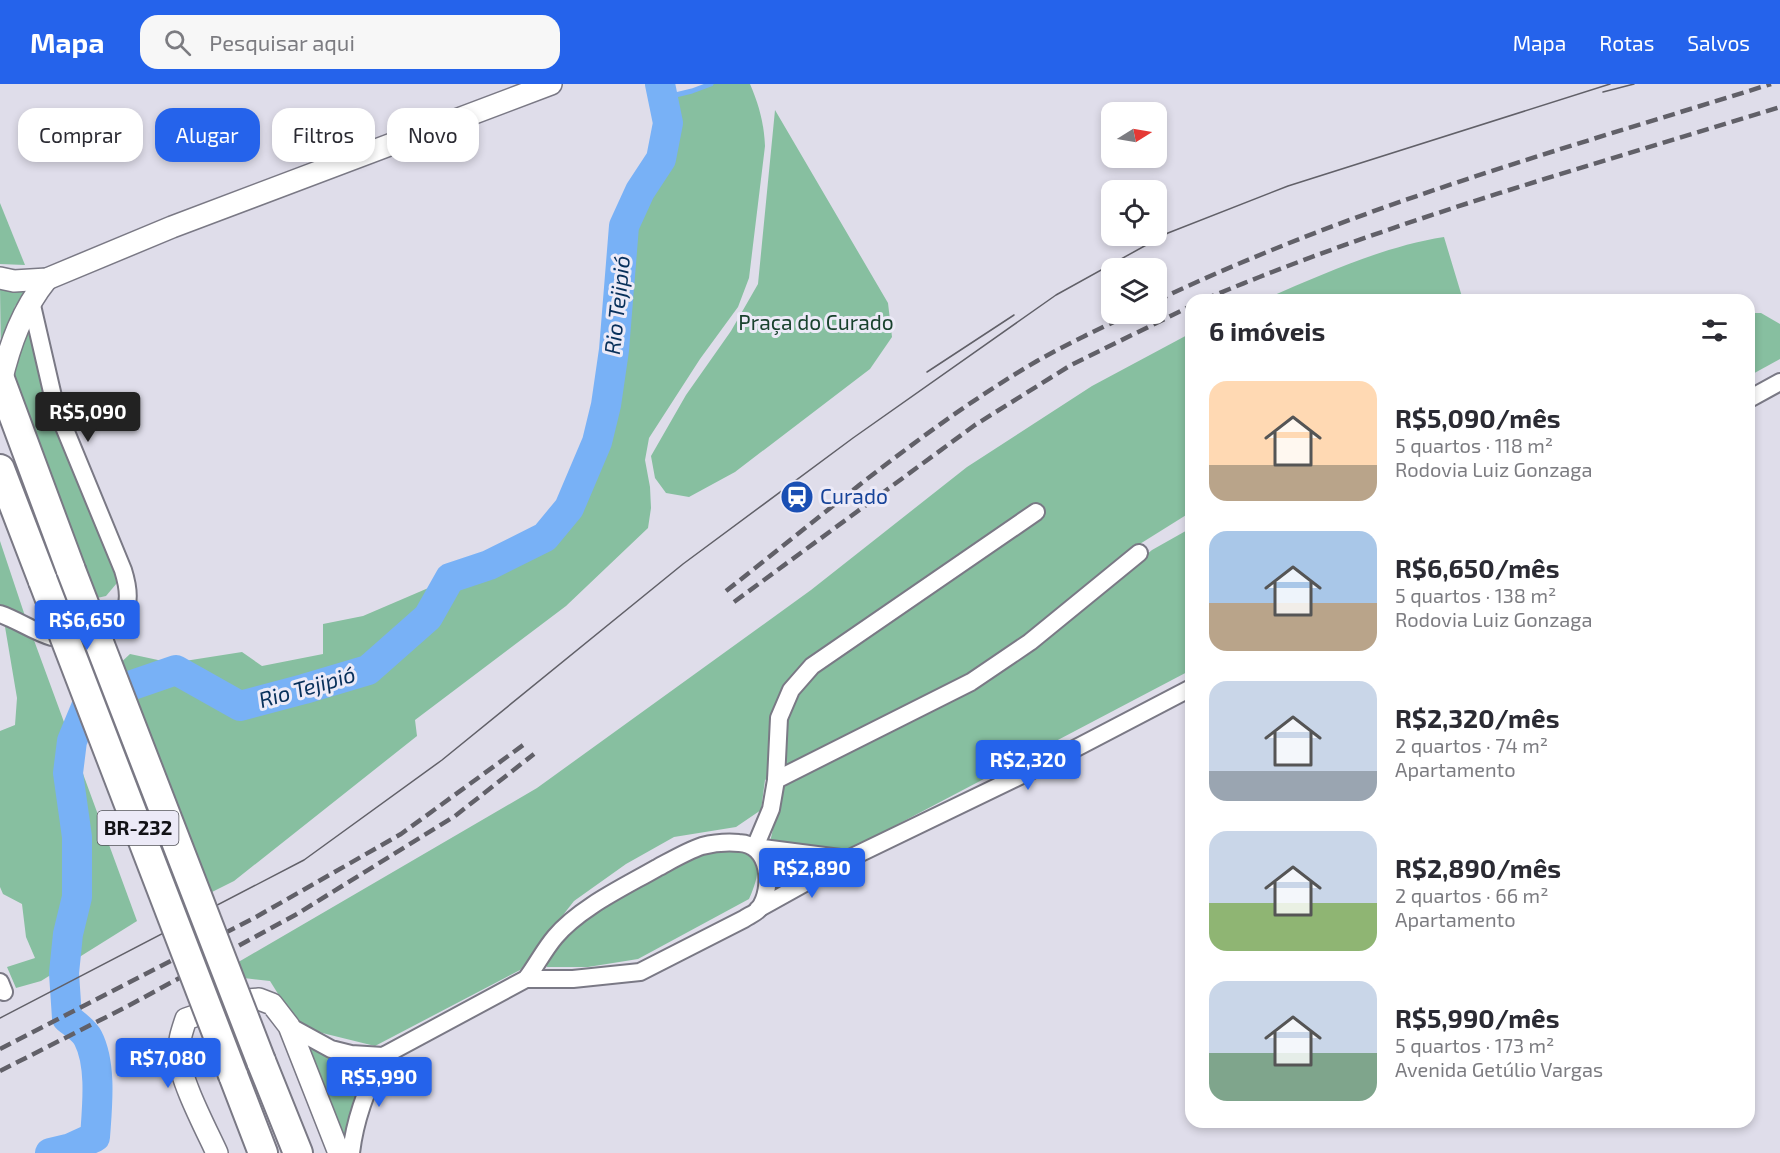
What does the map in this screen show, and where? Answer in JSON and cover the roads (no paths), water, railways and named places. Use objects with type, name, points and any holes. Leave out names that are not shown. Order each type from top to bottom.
[{"type":"highway","name":"BR-232","points":[[1,381],[71,570],[298,1153]]},
{"type":"highway","name":"BR-232","points":[[0,469],[263,1153]]},
{"type":"street","points":[[0,278],[14,281],[46,279],[172,226],[551,84]]},
{"type":"street","points":[[1,381],[16,330],[31,300],[46,279]]},
{"type":"street","points":[[0,614],[51,637],[67,639],[93,631],[119,619],[129,596],[123,570],[55,405],[31,300]]},
{"type":"street","points":[[1755,396],[1780,382]]},
{"type":"street","points":[[755,848],[771,809],[776,780],[779,718],[791,690],[812,666],[1036,512]]},
{"type":"street","points":[[776,780],[971,682],[1030,642],[1139,553]]},
{"type":"street","points":[[526,979],[573,979],[640,972],[734,924],[848,859],[1053,760],[1185,691]]},
{"type":"street","points":[[289,1026],[331,1049],[351,1054],[383,1056],[526,979],[555,937],[588,909],[679,856],[702,846],[742,843],[755,848],[848,859]]},
{"type":"street","points":[[755,848],[765,861],[767,874],[766,891],[758,909]]},
{"type":"street","points":[[217,1153],[186,1082],[179,1058],[179,1039],[186,1019],[232,1003],[259,999],[272,1004],[289,1026],[339,1153]]},
{"type":"street","points":[[351,1153],[360,1109],[369,1083],[383,1056]]},
{"type":"waterway","name":"Rio Tejipió","points":[[50,1153],[71,1148],[95,1137],[98,1087],[95,1061],[86,1035],[67,1018],[64,973],[68,934],[77,897],[77,837],[68,773],[72,741],[89,700],[176,670],[240,706],[368,670],[428,617],[450,578],[489,565],[545,537],[569,508],[597,442],[606,405],[614,350],[624,226],[640,191],[661,159],[668,123],[660,84]]},
{"type":"waterway","points":[[663,98],[711,84]]},
{"type":"tram line","points":[[0,1018],[304,860],[442,760],[683,564],[853,438],[1056,295],[1168,233],[1288,186],[1610,84]]},
{"type":"tram line","points":[[1603,92],[1634,84]]},
{"type":"tram line","points":[[927,372],[1014,315]]},
{"type":"railway","points":[[1167,296],[1230,267],[1382,208],[1537,156],[1771,84]]},
{"type":"railway","points":[[1218,294],[1345,245],[1489,196],[1780,107]]},
{"type":"railway","points":[[734,602],[975,425],[1071,365],[1185,309]]},
{"type":"railway","points":[[726,591],[878,471],[956,413],[1037,361],[1110,324]]},
{"type":"railway","points":[[0,1049],[256,917],[401,834],[526,743]]},
{"type":"railway","points":[[0,1071],[128,1006],[297,914],[455,816],[534,754]]},
{"type":"place","name":"Curado","points":[[797,497]]},
{"type":"park label","name":"Praça do Curado","points":[[816,323]]}]
